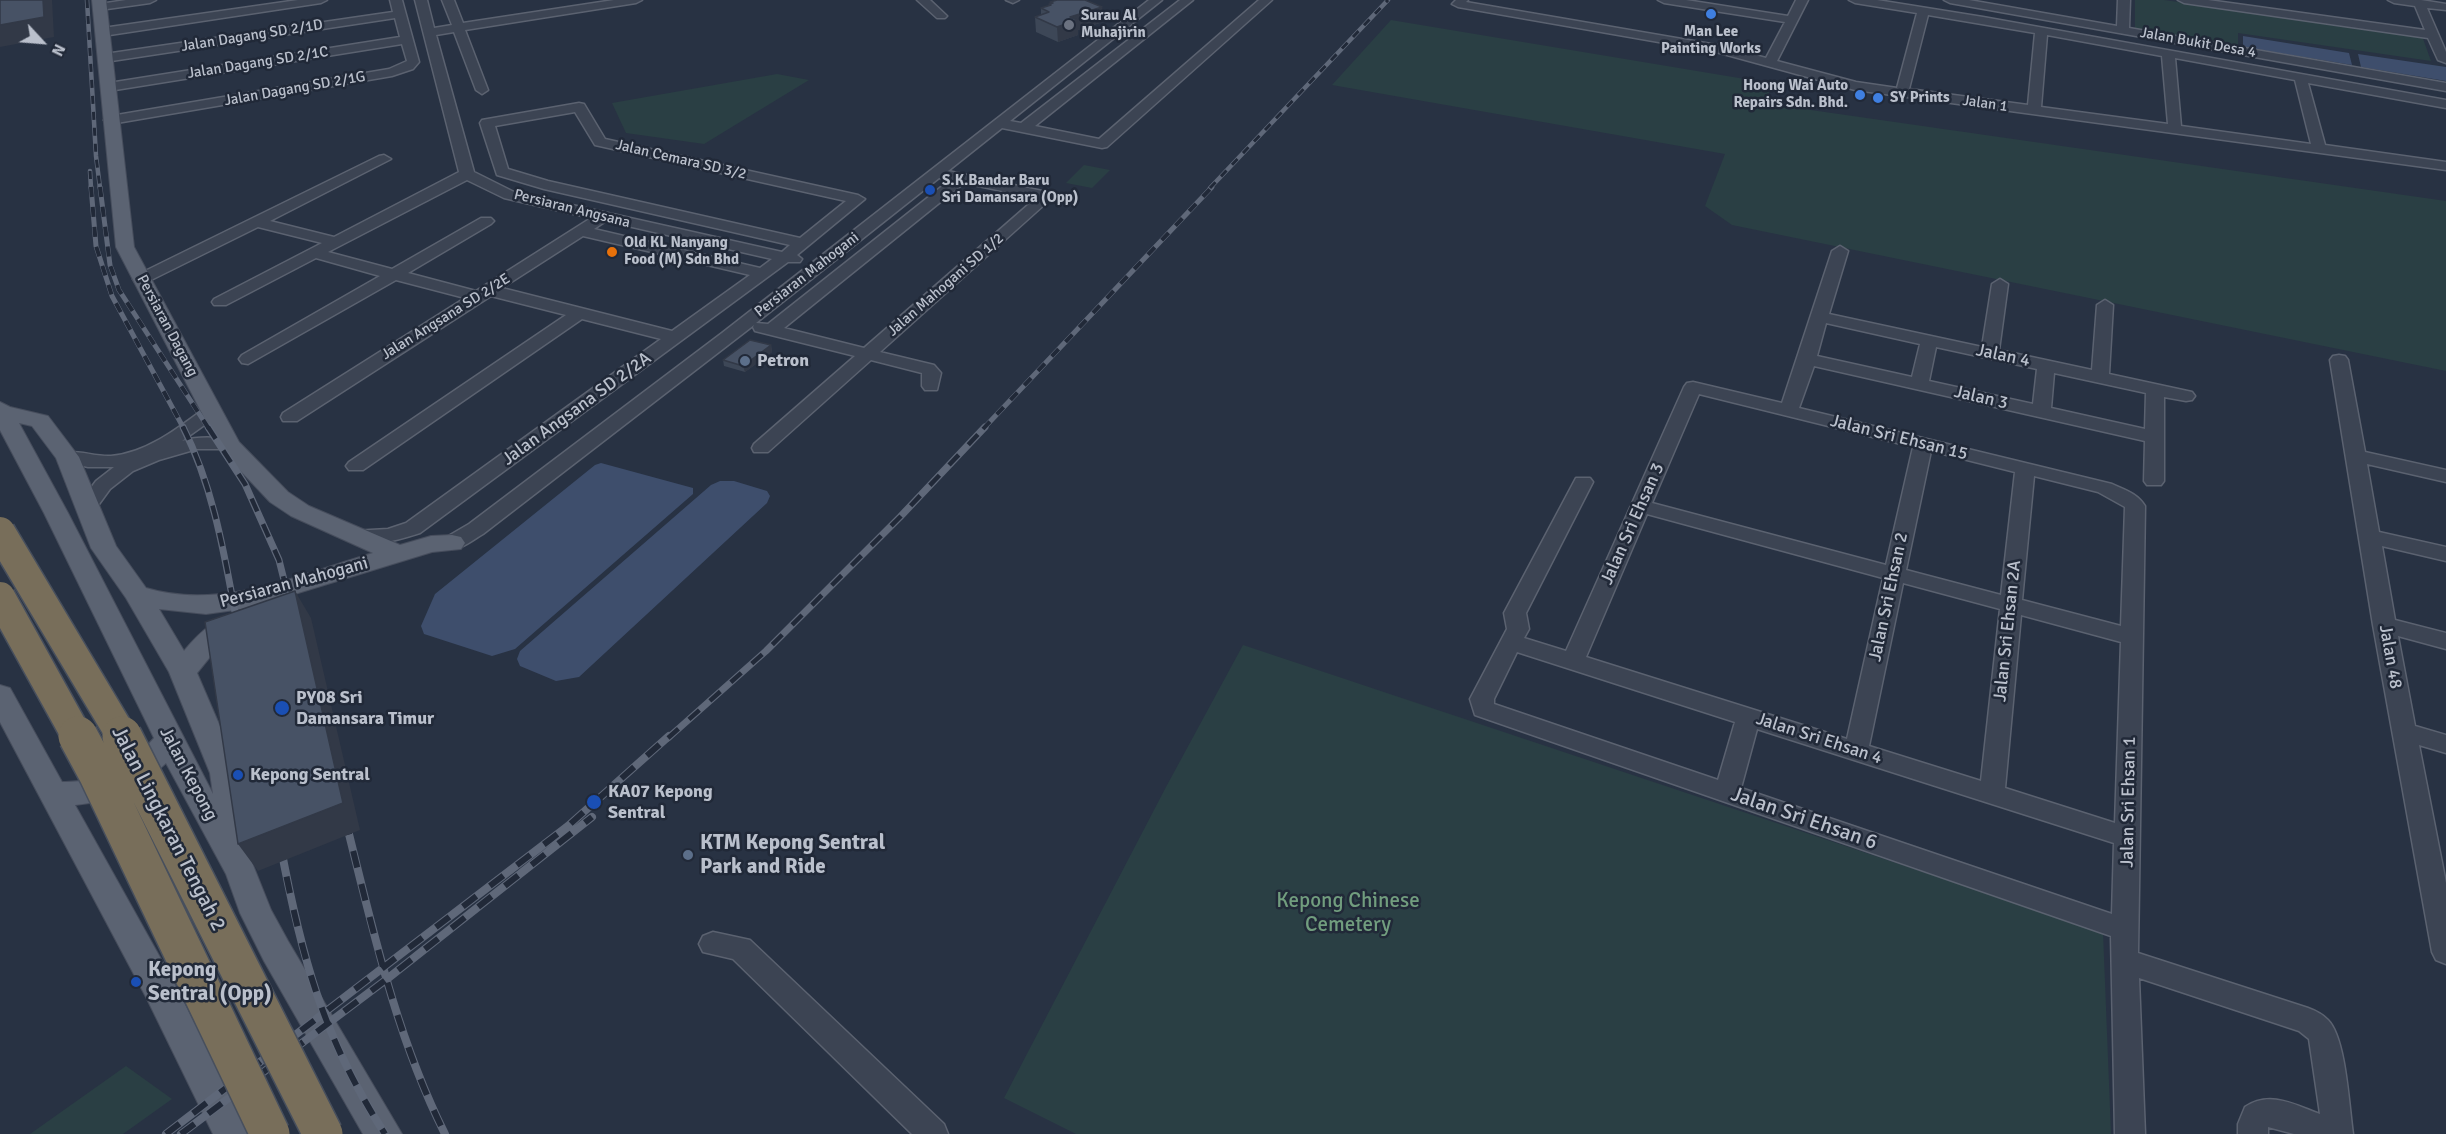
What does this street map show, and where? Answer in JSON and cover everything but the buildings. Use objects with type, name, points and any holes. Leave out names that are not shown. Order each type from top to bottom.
[{"type":"highway","name":"Jalan Lingkaran Tengah 2","points":[[0,532],[133,755],[323,1134]]},
{"type":"highway","name":"Jalan Lingkaran Tengah 2","points":[[0,597],[99,775],[270,1134]]},
{"type":"main road","name":"Persiaran Dagang","points":[[99,4],[125,248],[211,412],[229,445],[279,497],[300,511],[398,554]]},
{"type":"main road","points":[[1,410],[40,421],[67,457],[104,548],[137,594],[183,672],[225,773],[241,872]]},
{"type":"main road","name":"Jalan Kepong","points":[[1,410],[61,523],[169,740],[241,872],[256,912],[279,956],[383,1134]]},
{"type":"main road","points":[[305,582],[322,571],[335,558],[339,548],[336,526]]},
{"type":"main road","name":"Persiaran Mahogani","points":[[137,594],[163,603],[198,606],[249,599],[431,544],[452,543]]},
{"type":"main road","name":"Persiaran Mahogani","points":[[183,672],[207,640],[249,617],[402,570],[433,557],[452,543]]},
{"type":"main road","points":[[0,695],[51,793],[159,988],[232,1134]]},
{"type":"main road","points":[[51,793],[70,795],[94,791],[118,783],[150,763],[169,740]]},
{"type":"street","points":[[99,4],[150,0]]},
{"type":"street","points":[[103,32],[321,0]]},
{"type":"street","name":"Jalan Dagang SD 2/1G","points":[[111,120],[396,71],[413,62],[396,0]]},
{"type":"street","points":[[220,302],[467,174],[421,0]]},
{"type":"street","points":[[464,0],[448,1],[451,29],[482,90]]},
{"type":"street","points":[[430,32],[636,0]]},
{"type":"street","points":[[923,0],[941,16]]},
{"type":"street","name":"Persiaran Mahogani","points":[[452,543],[476,529],[745,323],[1156,0]]},
{"type":"street","points":[[1024,128],[1187,0]]},
{"type":"street","points":[[1000,123],[1102,144],[1266,0]]},
{"type":"street","points":[[1664,0],[1770,12],[1792,20]]},
{"type":"street","points":[[1770,63],[1802,0]]},
{"type":"street","points":[[1855,0],[2168,53],[2446,104]]},
{"type":"street","name":"Jalan Bukit Desa 4","points":[[1950,0],[2049,11],[2123,30],[2446,87]]},
{"type":"street","points":[[2123,30],[2124,0]]},
{"type":"street","points":[[2184,0],[2433,35]]},
{"type":"street","points":[[2394,0],[2446,7]]},
{"type":"street","name":"Jalan 1","points":[[1460,2],[1717,49],[1840,83],[2446,166]]},
{"type":"street","points":[[2419,3],[2442,57],[2446,59]]},
{"type":"street","points":[[1902,93],[1923,11]]},
{"type":"street","name":"Jalan Dagang SD 2/1D","points":[[105,58],[400,14]]},
{"type":"street","points":[[2034,111],[2042,31]]},
{"type":"street","name":"Jalan Dagang SD 2/1C","points":[[109,87],[407,40]]},
{"type":"street","points":[[2168,53],[2175,130]]},
{"type":"street","points":[[2300,77],[2319,149]]},
{"type":"street","name":"Jalan Cemara SD 3/2","points":[[802,243],[544,185],[502,172],[487,123],[579,107],[600,142],[858,199]]},
{"type":"street","points":[[141,279],[384,159]]},
{"type":"street","name":"Jalan Mahogani SD 1/2","points":[[761,448],[1047,196],[937,173]]},
{"type":"street","name":"Persiaran Angsana","points":[[467,174],[509,195],[603,218],[821,264]]},
{"type":"street","points":[[771,330],[962,178]]},
{"type":"street","name":"Jalan Angsana SD 2/2A","points":[[360,536],[390,536],[413,528],[785,257],[858,199]]},
{"type":"street","name":"Jalan Angsana SD 2/2E","points":[[290,417],[603,218]]},
{"type":"street","points":[[248,359],[486,221]]},
{"type":"street","points":[[256,222],[335,242]]},
{"type":"street","points":[[581,231],[763,273]]},
{"type":"street","points":[[1794,412],[1806,386],[1805,368],[1840,251]]},
{"type":"street","points":[[314,254],[394,274],[579,313],[674,338]]},
{"type":"street","points":[[1990,354],[2000,284]]},
{"type":"street","points":[[2100,377],[2105,305]]},
{"type":"street","points":[[356,466],[579,313]]},
{"type":"street","name":"Jalan 4","points":[[1820,317],[2186,396]]},
{"type":"street","points":[[745,323],[928,369],[932,373],[931,387]]},
{"type":"street","points":[[1920,384],[1929,340]]},
{"type":"street","name":"Jalan 48","points":[[2339,360],[2384,625],[2446,952]]},
{"type":"street","points":[[2041,412],[2046,366]]},
{"type":"street","name":"Jalan 3","points":[[1805,368],[1920,384],[2154,437]]},
{"type":"street","name":"Jalan Sri Ehsan 15","points":[[1693,387],[2105,488]]},
{"type":"street","name":"Jalan Sri Ehsan 3","points":[[1573,662],[1693,387]]},
{"type":"street","points":[[2154,481],[2155,389]]},
{"type":"street","points":[[67,457],[96,462],[124,459],[167,444],[211,412]]},
{"type":"street","points":[[87,507],[103,485],[126,467],[152,456],[196,443],[229,445]]},
{"type":"street","name":"Jalan Sri Ehsan 2","points":[[1856,751],[1923,444]]},
{"type":"street","points":[[2357,456],[2446,476]]},
{"type":"street","name":"Jalan Sri Ehsan 2A","points":[[1992,794],[2025,468]]},
{"type":"street","points":[[1511,642],[1518,628],[1515,613],[1584,482]]},
{"type":"street","name":"Jalan Sri Ehsan 1","points":[[2105,488],[2129,499],[2135,506],[2124,961],[2130,1134]]},
{"type":"street","points":[[1640,506],[2132,637]]},
{"type":"street","points":[[2369,536],[2446,554]]},
{"type":"street","points":[[2384,625],[2446,641]]},
{"type":"street","name":"Jalan Sri Ehsan 4","points":[[1511,642],[2128,837]]},
{"type":"street","name":"Jalan Sri Ehsan 6","points":[[1511,642],[1482,699],[1483,709],[2126,930]]},
{"type":"street","points":[[1727,793],[1749,717]]},
{"type":"street","points":[[2404,732],[2446,744]]},
{"type":"street","points":[[713,944],[740,948],[933,1134]]},
{"type":"street","points":[[2124,961],[2308,1021],[2319,1030],[2325,1041],[2337,1134],[2273,1112],[2265,1112],[2254,1126]]},
{"type":"green space","points":[[2135,0],[2164,0],[2422,36],[2431,61],[2238,33],[2238,48],[2135,30]]},
{"type":"green space","points":[[1391,20],[1775,84],[1762,103],[2446,201],[2446,371],[1732,225],[1705,206],[1725,154],[1332,85]]},
{"type":"green space","points":[[777,74],[809,80],[704,144],[626,133],[612,103]]},
{"type":"green space","points":[[1084,165],[1110,170],[1092,188],[1066,183]]},
{"type":"green space","name":"Kepong Chinese Cemetery","points":[[1243,645],[2103,932],[2111,1134],[1076,1134],[1004,1098],[1166,787]]},
{"type":"green space","points":[[126,1066],[172,1099],[123,1134],[30,1134]]},
{"type":"water","points":[[2243,36],[2349,53],[2352,65],[2243,47]]},
{"type":"water","points":[[2358,54],[2446,67],[2446,81],[2361,67]]},
{"type":"water","points":[[601,463],[693,488],[693,494],[515,649],[492,656],[424,634],[421,626],[435,594],[595,465]]},
{"type":"water","points":[[720,481],[734,481],[767,491],[770,496],[767,503],[579,677],[556,681],[520,666],[517,659],[520,651],[711,485]]},
{"type":"railway","points":[[87,0],[100,188]]},
{"type":"railway","points":[[1210,188],[1388,0]]},
{"type":"railway","points":[[90,171],[91,188]]},
{"type":"railway","points":[[91,187],[96,246],[112,296],[183,428]]},
{"type":"railway","points":[[100,187],[110,265],[119,290],[209,429]]},
{"type":"railway","points":[[983,429],[1212,187]]},
{"type":"railway","points":[[208,427],[245,484],[279,560],[291,608]]},
{"type":"railway","points":[[668,738],[766,651],[900,517],[985,427]]},
{"type":"railway","points":[[183,428],[203,476],[218,526],[238,628]]},
{"type":"railway","points":[[383,968],[568,826],[669,736]]},
{"type":"railway","points":[[386,980],[592,817]]},
{"type":"railway","points":[[345,818],[383,968]]},
{"type":"railway","points":[[280,843],[296,922],[324,1013]]},
{"type":"railway","points":[[324,1013],[383,968]]},
{"type":"railway","points":[[383,968],[386,980]]},
{"type":"railway","points":[[328,1023],[386,980]]},
{"type":"railway","points":[[386,980],[412,1058],[445,1134]]},
{"type":"railway","points":[[166,1134],[324,1013]]},
{"type":"railway","points":[[324,1013],[328,1023]]},
{"type":"railway","points":[[181,1134],[328,1023]]},
{"type":"railway","points":[[328,1023],[345,1063],[385,1134]]},
{"type":"place","name":"Man Lee Painting Works","points":[[1711,14]]},
{"type":"place","name":"Surau Al Muhajirin","points":[[1069,25]]},
{"type":"place","name":"Hoong Wai Auto Repairs Sdn. Bhd.","points":[[1860,95]]},
{"type":"place","name":"SY Prints","points":[[1878,98]]},
{"type":"place","name":"S.K.Bandar Baru Sri Damansara (Opp)","points":[[930,190]]},
{"type":"place","name":"Old KL Nanyang Food (M) Sdn Bhd","points":[[612,252]]},
{"type":"place","name":"Petron","points":[[745,361]]},
{"type":"place","name":"PY08 Sri Damansara Timur","points":[[282,708]]},
{"type":"place","name":"Kepong Sentral","points":[[238,775]]},
{"type":"place","name":"KA07 Kepong Sentral","points":[[594,802]]},
{"type":"place","name":"KTM Kepong Sentral Park and Ride","points":[[688,855]]},
{"type":"place","name":"Kepong Sentral (Opp)","points":[[136,982]]}]
